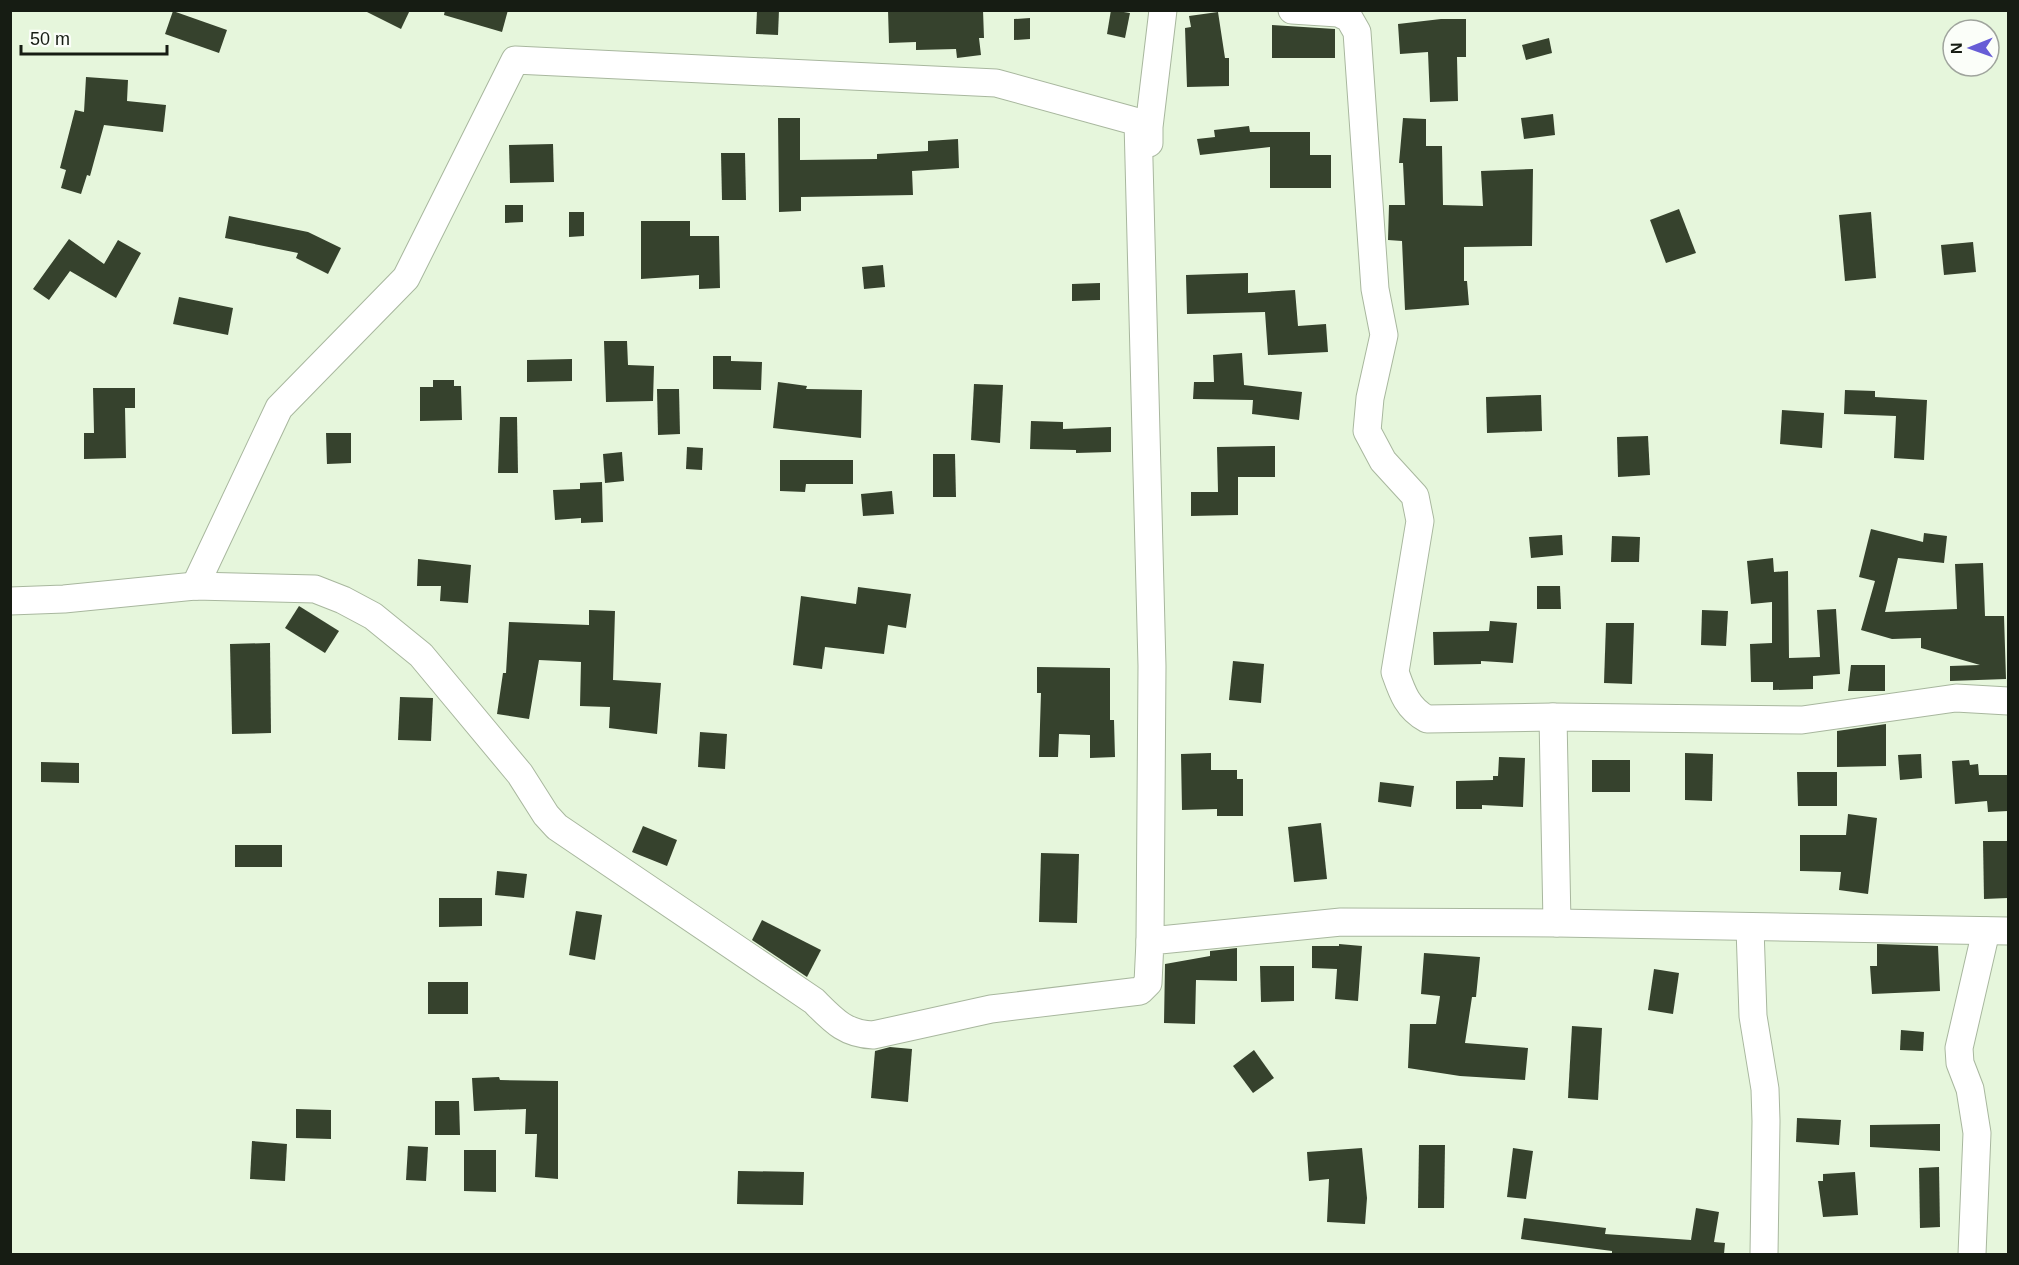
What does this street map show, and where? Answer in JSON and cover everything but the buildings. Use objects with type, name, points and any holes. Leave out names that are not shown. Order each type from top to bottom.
[{"type":"street","points":[[10,601],[64,599],[195,586],[315,589],[344,600],[374,616],[421,655],[520,774],[546,815],[557,827],[814,1001],[843,1029],[856,1034],[873,1035],[990,1009],[1140,991],[1148,983],[1164,727],[1149,127],[1163,10]]},
{"type":"street","points":[[1292,10],[1338,13],[1349,18],[1357,32],[1375,289],[1384,335],[1370,398],[1367,431],[1383,461],[1414,496],[1420,521],[1395,657],[1395,672],[1403,696],[1413,712],[1427,719],[1553,717],[1802,720],[1956,698],[2008,701]]},
{"type":"street","points":[[195,586],[279,408],[406,278],[515,60],[996,83],[1138,122],[1152,666],[1150,941]]},
{"type":"street","points":[[1553,717],[1557,922]]},
{"type":"street","points":[[1150,941],[1341,922],[1557,922],[1750,928],[1997,931],[1959,1048],[1959,1063],[1970,1089],[1977,1133],[1972,1254]]},
{"type":"street","points":[[1750,928],[1753,1016],[1765,1089],[1764,1254]]}]
